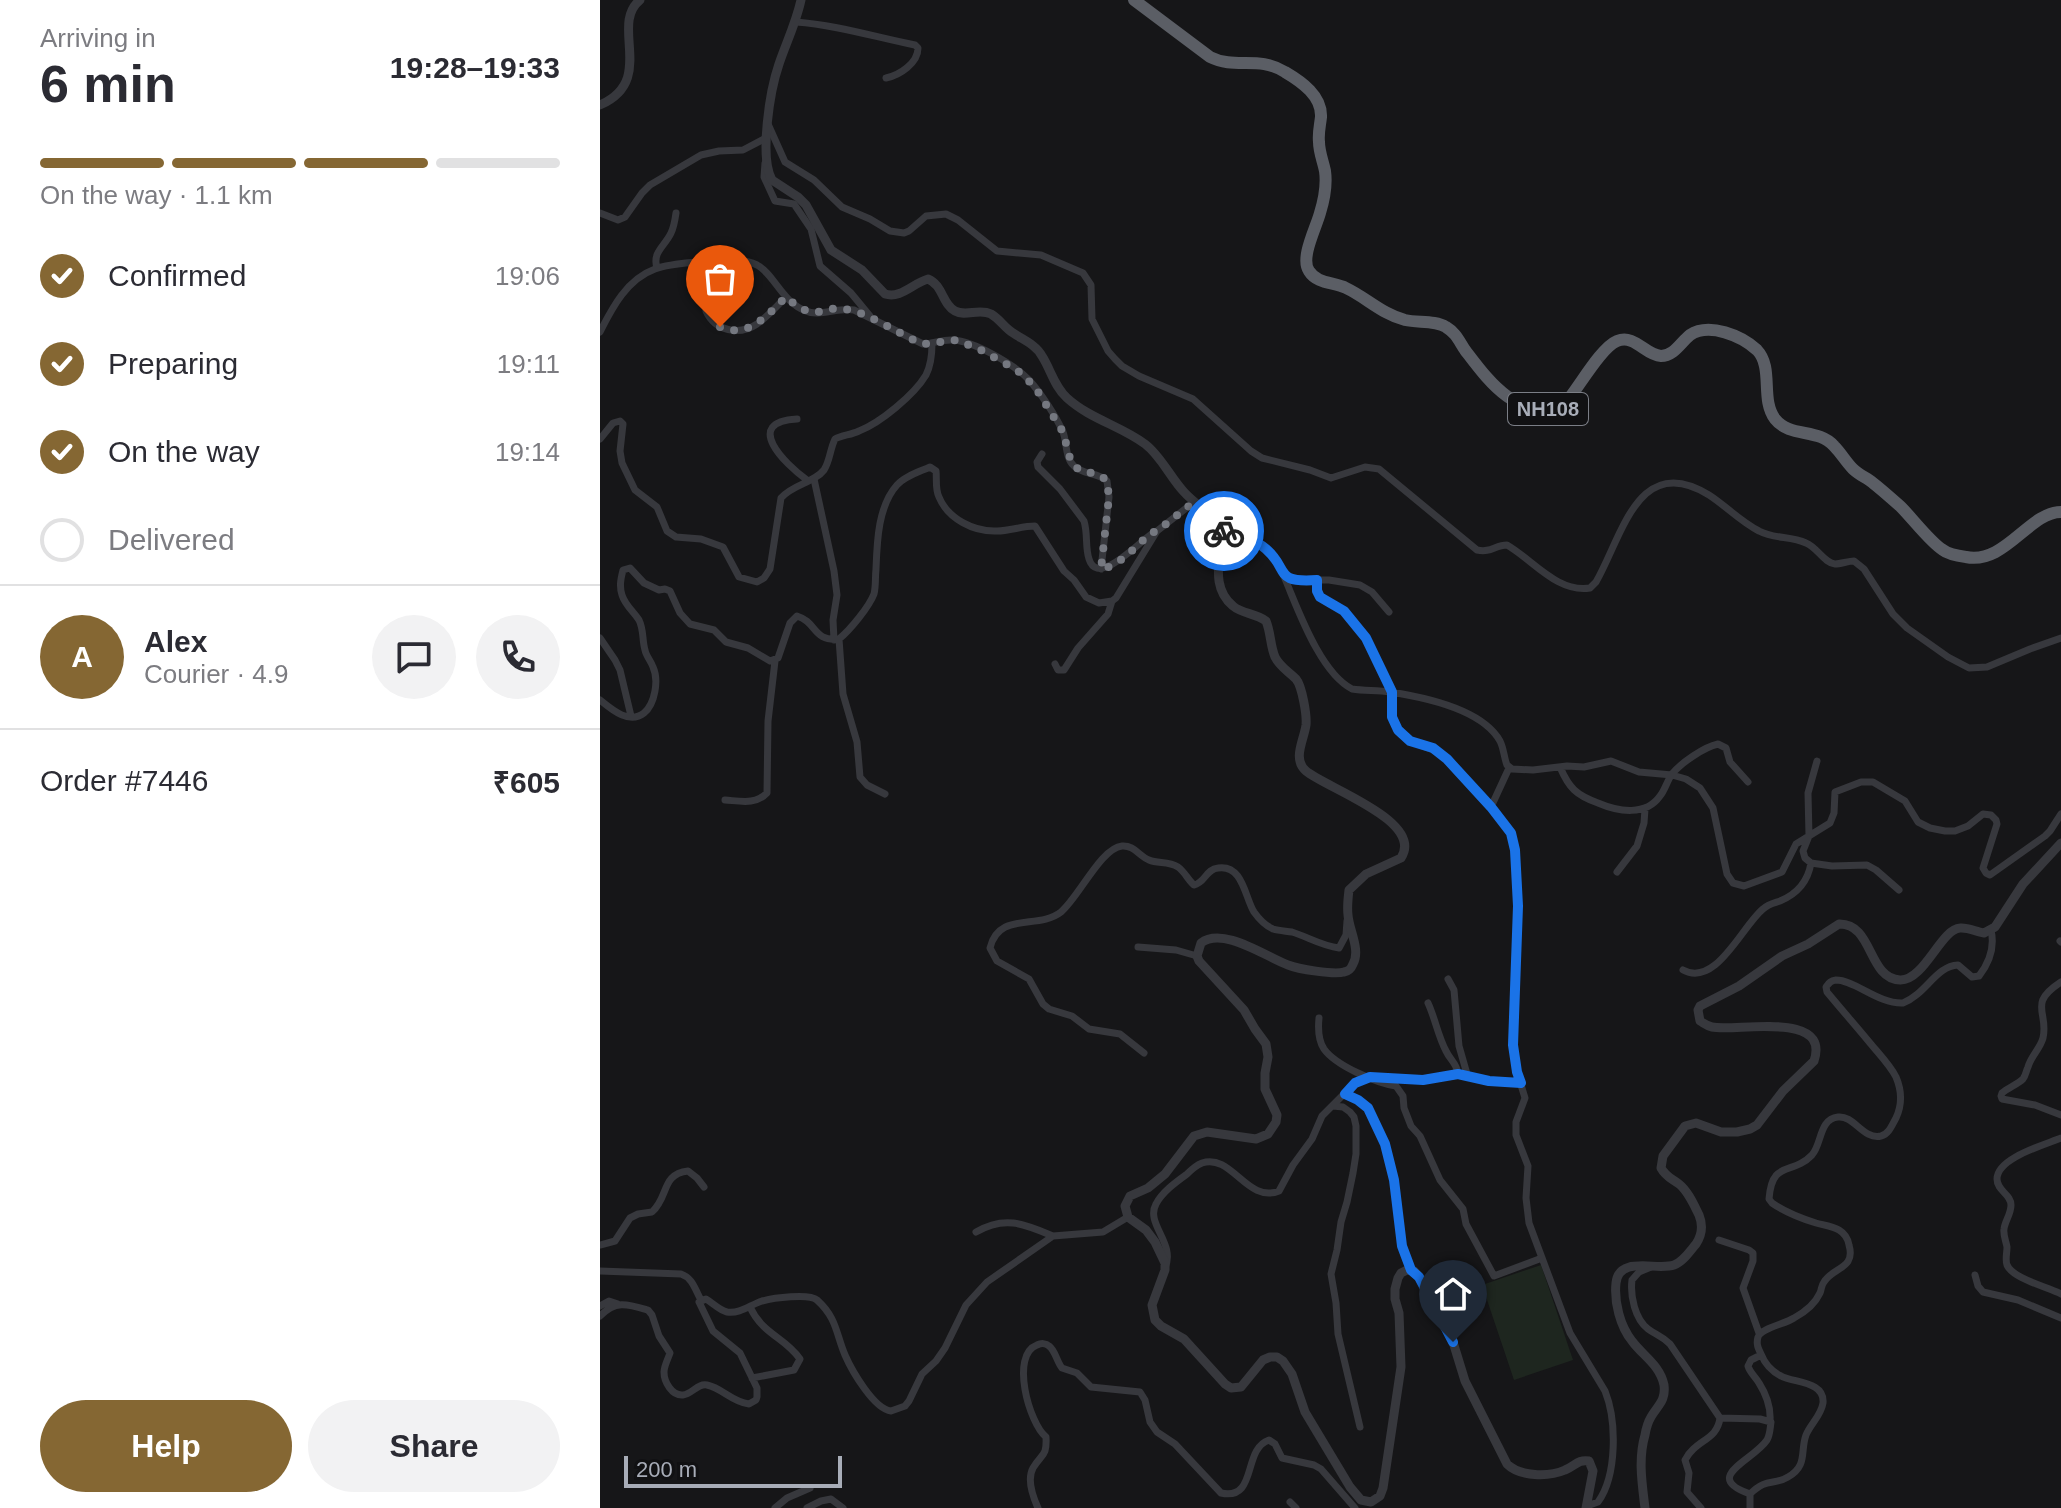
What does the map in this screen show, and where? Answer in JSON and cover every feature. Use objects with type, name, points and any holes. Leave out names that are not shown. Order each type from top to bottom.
[{"type":"highway","name":"NH108","points":[[1134,0],[1210,57],[1224,63],[1267,63],[1293,77],[1315,96],[1320,108],[1319,144],[1325,186],[1321,210],[1305,258],[1309,271],[1320,280],[1346,288],[1386,313],[1407,321],[1442,324],[1456,334],[1482,373],[1516,402],[1539,410],[1563,406],[1609,346],[1617,341],[1634,342],[1663,356],[1701,330],[1723,332],[1749,343],[1761,356],[1770,410],[1780,424],[1827,439],[1853,469],[1900,506],[1943,551],[1969,558],[1986,556],[2050,513],[2061,512]]},
{"type":"street","points":[[600,105],[624,87],[631,53],[629,15],[640,0]]},
{"type":"street","points":[[801,0],[796,22],[778,66],[766,138],[766,162],[774,183],[798,197],[809,210],[831,250],[862,270],[885,294],[897,295],[928,279],[938,286],[952,309],[963,313],[982,311],[991,314],[1039,351],[1055,383],[1071,401],[1148,446],[1173,479],[1220,529],[1263,546],[1285,576],[1314,645],[1340,680],[1352,689],[1392,692],[1453,706],[1479,721],[1499,738],[1509,768],[1491,807]]},
{"type":"street","points":[[796,22],[818,23],[915,45],[918,56],[901,73],[886,78]]},
{"type":"street","points":[[768,124],[785,162],[814,180],[842,207],[890,231],[904,233],[926,216],[946,214],[997,251],[1041,255],[1083,273],[1091,285],[1092,319],[1108,351],[1122,366],[1193,399],[1262,458],[1331,478],[1365,467],[1379,469],[1477,550],[1489,551],[1507,545],[1561,583],[1590,588],[1596,582],[1621,528],[1644,493],[1662,484],[1677,482],[1709,495],[1764,534],[1808,543],[1834,564],[1854,561],[1864,569],[1893,614],[1907,628],[1969,668],[1987,667],[2061,638]]},
{"type":"street","points":[[600,213],[618,220],[625,217],[650,185],[701,155],[743,150],[766,138]]},
{"type":"street","points":[[766,162],[764,177],[775,201],[794,204],[800,210],[811,229],[820,266],[851,293],[874,320]]},
{"type":"street","points":[[657,268],[657,254],[670,234],[676,213]]},
{"type":"street","points":[[600,332],[621,296],[646,273],[657,268],[713,261],[743,261],[761,267],[786,297],[806,312],[854,310],[923,344],[948,340],[968,344],[1001,360],[1028,379],[1063,432],[1071,462],[1079,470],[1100,475],[1107,481],[1109,497],[1101,569]]},
{"type":"street","points":[[706,311],[714,324],[736,331],[758,324],[786,297]]},
{"type":"street","points":[[600,439],[613,423],[620,421],[623,424],[622,463],[635,490],[657,507],[667,531],[676,537],[701,539],[723,547],[743,580],[761,581],[770,569],[781,498],[826,466],[835,439],[861,431],[881,418],[921,382],[930,364],[932,344]]},
{"type":"street","points":[[797,419],[775,423],[770,439],[779,454],[810,480],[834,571],[837,595],[833,620],[843,694],[857,742],[860,777],[867,785],[885,794]]},
{"type":"street","points":[[1042,454],[1037,462],[1038,467],[1060,489],[1082,519],[1086,527],[1089,559],[1093,566],[1101,569],[1117,562],[1194,502]]},
{"type":"street","points":[[725,800],[752,802],[767,793],[768,721],[775,661],[790,623],[797,616],[805,619],[821,637],[836,640],[844,636],[869,603],[876,587],[877,544],[884,506],[898,484],[909,475],[930,467],[936,471],[940,499],[964,524],[992,531],[1035,526],[1064,571],[1086,597],[1095,602],[1112,601]]},
{"type":"street","points":[[1144,1053],[1120,1034],[1089,1029],[1072,1016],[1049,1009],[1039,999],[1029,979],[1008,969],[991,954],[995,937],[1014,923],[1054,917],[1073,901],[1102,859],[1120,846],[1130,847],[1150,861],[1177,867],[1194,885],[1200,884],[1212,870],[1221,867],[1229,870],[1241,880],[1250,905],[1265,923],[1327,947],[1339,948],[1346,935],[1349,890],[1366,874],[1401,858],[1406,848],[1396,829],[1373,808],[1302,767],[1299,755],[1307,711],[1298,681],[1277,660],[1266,621],[1235,608],[1227,600],[1217,569],[1220,529]]},
{"type":"street","points":[[1055,664],[1058,670],[1064,670],[1078,648],[1108,614],[1112,601],[1157,531]]},
{"type":"street","points":[[600,700],[617,714],[642,714],[650,704],[657,683],[653,666],[645,653],[642,628],[622,595],[620,587],[626,568],[653,588],[670,591],[684,620],[690,624],[714,630],[726,642],[775,661]]},
{"type":"street","points":[[1285,576],[1295,580],[1360,585],[1372,592],[1389,612]]},
{"type":"street","points":[[1317,580],[1320,597],[1344,611],[1366,638],[1392,692],[1392,717],[1398,730],[1410,741],[1441,753],[1511,833],[1518,906],[1513,1045],[1525,1098],[1516,1122],[1516,1135],[1528,1166],[1526,1198],[1529,1223],[1570,1333],[1608,1399],[1612,1468],[1602,1496],[1598,1502],[1586,1507]]},
{"type":"street","points":[[600,638],[620,670],[631,716]]},
{"type":"street","points":[[1560,767],[1566,781],[1580,795],[1605,806],[1638,811],[1660,797],[1672,775],[1708,746],[1718,744],[1726,748],[1730,762],[1748,782]]},
{"type":"street","points":[[1509,768],[1584,767],[1611,761],[1639,772],[1672,775],[1693,783],[1710,801],[1727,874],[1739,886],[1751,885],[1782,872],[1793,847],[1833,819],[1835,792],[1861,782],[1873,782],[1905,801],[1918,822],[1930,828],[1955,831],[1968,826],[1983,814],[1991,815],[1997,824],[1983,868],[1990,875],[2050,831],[2061,814]]},
{"type":"street","points":[[1817,761],[1808,793],[1809,836],[1803,851],[1805,858],[1811,863],[1832,866],[1867,865],[1899,890]]},
{"type":"street","points":[[1617,872],[1637,846],[1645,809]]},
{"type":"street","points":[[1645,1508],[1642,1448],[1648,1424],[1661,1405],[1665,1392],[1660,1373],[1623,1326],[1618,1311],[1616,1282],[1620,1272],[1629,1266],[1677,1264],[1698,1241],[1702,1223],[1687,1193],[1661,1168],[1663,1156],[1672,1141],[1690,1124],[1696,1123],[1721,1132],[1737,1132],[1757,1125],[1816,1056],[1811,1037],[1799,1030],[1763,1026],[1709,1027],[1700,1021],[1700,1006],[1739,986],[1782,956],[1839,924],[1855,928],[1882,971],[1898,980],[1909,978],[1954,930],[1962,928],[1984,933],[1991,930],[2023,884],[2061,843]]},
{"type":"street","points":[[1683,970],[1690,974],[1707,971],[1719,962],[1762,909],[1791,896],[1801,886],[1811,863]]},
{"type":"street","points":[[1165,1270],[1163,1257],[1155,1242],[1146,1230],[1128,1217],[1125,1206],[1130,1196],[1148,1188],[1165,1174],[1194,1136],[1207,1132],[1256,1139],[1268,1134],[1277,1115],[1265,1089],[1266,1044],[1244,1010],[1204,968],[1197,956],[1198,948],[1205,939],[1217,938],[1252,947],[1291,966],[1344,972],[1350,970],[1355,958],[1348,915]]},
{"type":"street","points":[[1759,1333],[1793,1319],[1814,1303],[1827,1277],[1843,1267],[1849,1258],[1849,1244],[1845,1235],[1837,1229],[1804,1219],[1772,1203],[1769,1199],[1773,1177],[1811,1156],[1829,1120],[1843,1117],[1873,1136],[1882,1136],[1899,1113],[1901,1102],[1895,1075],[1826,987],[1836,980],[1879,999],[1903,1003],[1923,990],[1946,967],[1958,965],[1972,977],[1979,976],[1990,957],[1991,930]]},
{"type":"street","points":[[1138,947],[1176,950],[1197,956]]},
{"type":"street","points":[[1448,979],[1454,990],[1462,1074]]},
{"type":"street","points":[[2061,982],[2050,989],[2043,1001],[2042,1040],[2025,1076],[2001,1096],[2007,1101],[2035,1105],[2061,1115]]},
{"type":"street","points":[[1428,1003],[1447,1053],[1462,1074]]},
{"type":"street","points":[[1319,1018],[1319,1039],[1325,1050],[1379,1082],[1396,1086],[1403,1096],[1411,1126],[1420,1136],[1440,1180],[1463,1209],[1466,1224],[1494,1276],[1542,1258]]},
{"type":"street","points":[[1411,1270],[1401,1273],[1395,1289],[1401,1367],[1383,1488],[1380,1496],[1370,1505],[1350,1487],[1305,1412],[1292,1374],[1283,1361],[1277,1357],[1263,1360],[1241,1387],[1231,1388],[1184,1339],[1155,1320],[1152,1305],[1169,1254],[1155,1222],[1153,1209],[1166,1191],[1203,1163],[1211,1162],[1230,1170],[1255,1191],[1264,1194],[1279,1191],[1312,1139],[1322,1116],[1355,1083],[1370,1077],[1423,1080],[1462,1074],[1489,1081],[1521,1083]]},
{"type":"street","points":[[1345,1094],[1368,1108],[1385,1144],[1394,1180],[1400,1236],[1411,1270],[1419,1277],[1453,1342],[1465,1381],[1507,1464],[1519,1472],[1545,1474],[1562,1471],[1584,1459],[1589,1461],[1593,1471],[1586,1507]]},
{"type":"street","points":[[1333,1106],[1350,1112],[1356,1126],[1353,1173],[1331,1274],[1338,1334],[1360,1427]]},
{"type":"street","points":[[2061,1138],[2006,1163],[1999,1170],[1997,1184],[2011,1204],[2004,1230],[2007,1265],[2027,1280],[2061,1294]]},
{"type":"street","points":[[600,1245],[615,1241],[630,1218],[652,1212],[658,1207],[669,1180],[677,1173],[688,1171],[704,1187]]},
{"type":"street","points":[[976,1232],[998,1221],[1053,1236],[1103,1232],[1128,1217]]},
{"type":"street","points":[[701,1300],[706,1299],[731,1313],[763,1301],[799,1296],[816,1299],[831,1317],[847,1359],[875,1402],[886,1411],[898,1410],[909,1401],[925,1369],[941,1355],[972,1296],[1053,1236]]},
{"type":"street","points":[[1719,1240],[1753,1253],[1743,1288],[1759,1333],[1757,1347],[1763,1362],[1778,1375],[1814,1387],[1822,1393],[1823,1399],[1820,1415],[1807,1434],[1798,1469],[1787,1478],[1758,1486],[1750,1494],[1750,1508]]},
{"type":"street","points":[[1653,1267],[1639,1272],[1632,1280],[1639,1320],[1670,1344],[1720,1418],[1717,1432],[1692,1450],[1685,1460],[1689,1473],[1687,1492],[1701,1508]]},
{"type":"street","points":[[600,1271],[688,1276],[713,1331],[740,1353],[757,1388],[757,1397],[752,1403],[740,1403],[704,1385],[684,1395],[675,1394],[664,1375],[670,1353],[659,1336],[651,1312],[609,1301],[600,1306]]},
{"type":"street","points":[[1975,1275],[1983,1292],[2018,1300],[2061,1318]]},
{"type":"street","points":[[600,1316],[612,1306],[621,1305]]},
{"type":"street","points":[[750,1307],[765,1330],[800,1359],[794,1370],[752,1378]]},
{"type":"street","points":[[1036,1508],[1032,1472],[1045,1452],[1046,1437],[1026,1401],[1025,1373],[1029,1350],[1045,1343],[1050,1346],[1062,1368],[1077,1373],[1091,1387],[1140,1392],[1150,1422],[1157,1432],[1175,1444],[1221,1493],[1231,1494],[1242,1487],[1258,1448],[1269,1440],[1275,1444],[1282,1458],[1321,1469],[1355,1508]]},
{"type":"street","points":[[1750,1494],[1735,1489],[1729,1475],[1731,1470],[1766,1442],[1770,1432],[1770,1406],[1748,1366],[1751,1360],[1761,1355]]},
{"type":"street","points":[[1720,1418],[1770,1421]]},
{"type":"street","points":[[775,1508],[787,1498],[810,1488]]},
{"type":"street","points":[[807,1508],[831,1499],[843,1508]]},
{"type":"shaded area","points":[[1541,1265],[1573,1360],[1514,1380],[1482,1285]]},
{"type":"way so far","points":[[720,327],[736,331],[758,324],[786,297],[806,312],[854,310],[923,344],[956,340],[1017,370],[1035,387],[1063,432],[1075,468],[1100,475],[1107,481],[1109,497],[1101,569],[1117,562],[1194,502],[1224,531]]},
{"type":"route","points":[[1224,531],[1263,546],[1285,576],[1301,581],[1317,580],[1320,597],[1352,618],[1371,647],[1392,692],[1392,717],[1398,730],[1410,741],[1441,753],[1511,833],[1516,859],[1518,906],[1513,1045],[1521,1083],[1489,1081],[1467,1074],[1423,1080],[1370,1077],[1355,1083],[1345,1094],[1368,1108],[1385,1144],[1394,1180],[1402,1246],[1411,1270],[1419,1277],[1453,1342]]}]
